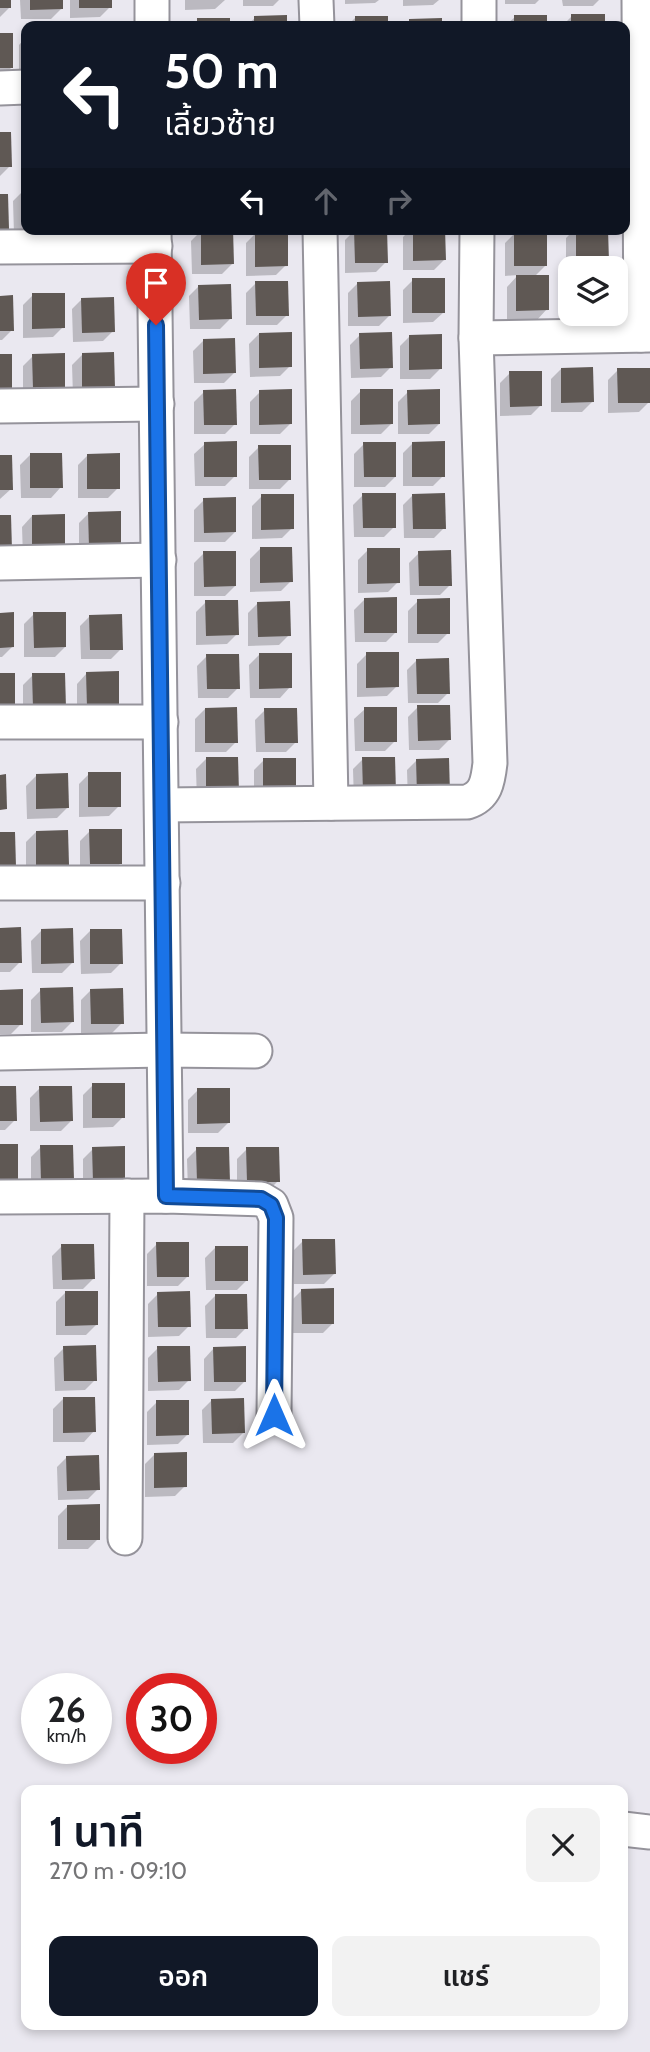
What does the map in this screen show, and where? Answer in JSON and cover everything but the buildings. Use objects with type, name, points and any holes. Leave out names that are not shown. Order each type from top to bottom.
[{"type":"street","points":[[152,0],[152,21]]},
{"type":"street","points":[[316,0],[317,21]]},
{"type":"street","points":[[479,0],[479,21]]},
{"type":"street","points":[[477,338],[646,335],[639,0]]},
{"type":"street","points":[[0,88],[21,88]]},
{"type":"street","points":[[320,235],[331,803]]},
{"type":"street","points":[[162,805],[467,802],[476,799],[484,791],[490,763],[477,338],[477,235]]},
{"type":"street","points":[[0,247],[154,237],[166,1196]]},
{"type":"street","points":[[0,405],[157,404]]},
{"type":"street","points":[[0,563],[159,561]]},
{"type":"street","points":[[0,722],[161,722]]},
{"type":"street","points":[[0,883],[163,883]]},
{"type":"street","points":[[0,1053],[255,1051]]},
{"type":"street","points":[[125,1538],[127,1196]]},
{"type":"street","points":[[0,1197],[166,1196],[261,1199],[271,1205],[276,1218],[274,1415]]},
{"type":"street","points":[[628,1830],[650,1832]]},
{"type":"route","points":[[156,325],[166,1196],[261,1199],[271,1205],[276,1218],[274,1415]]}]
